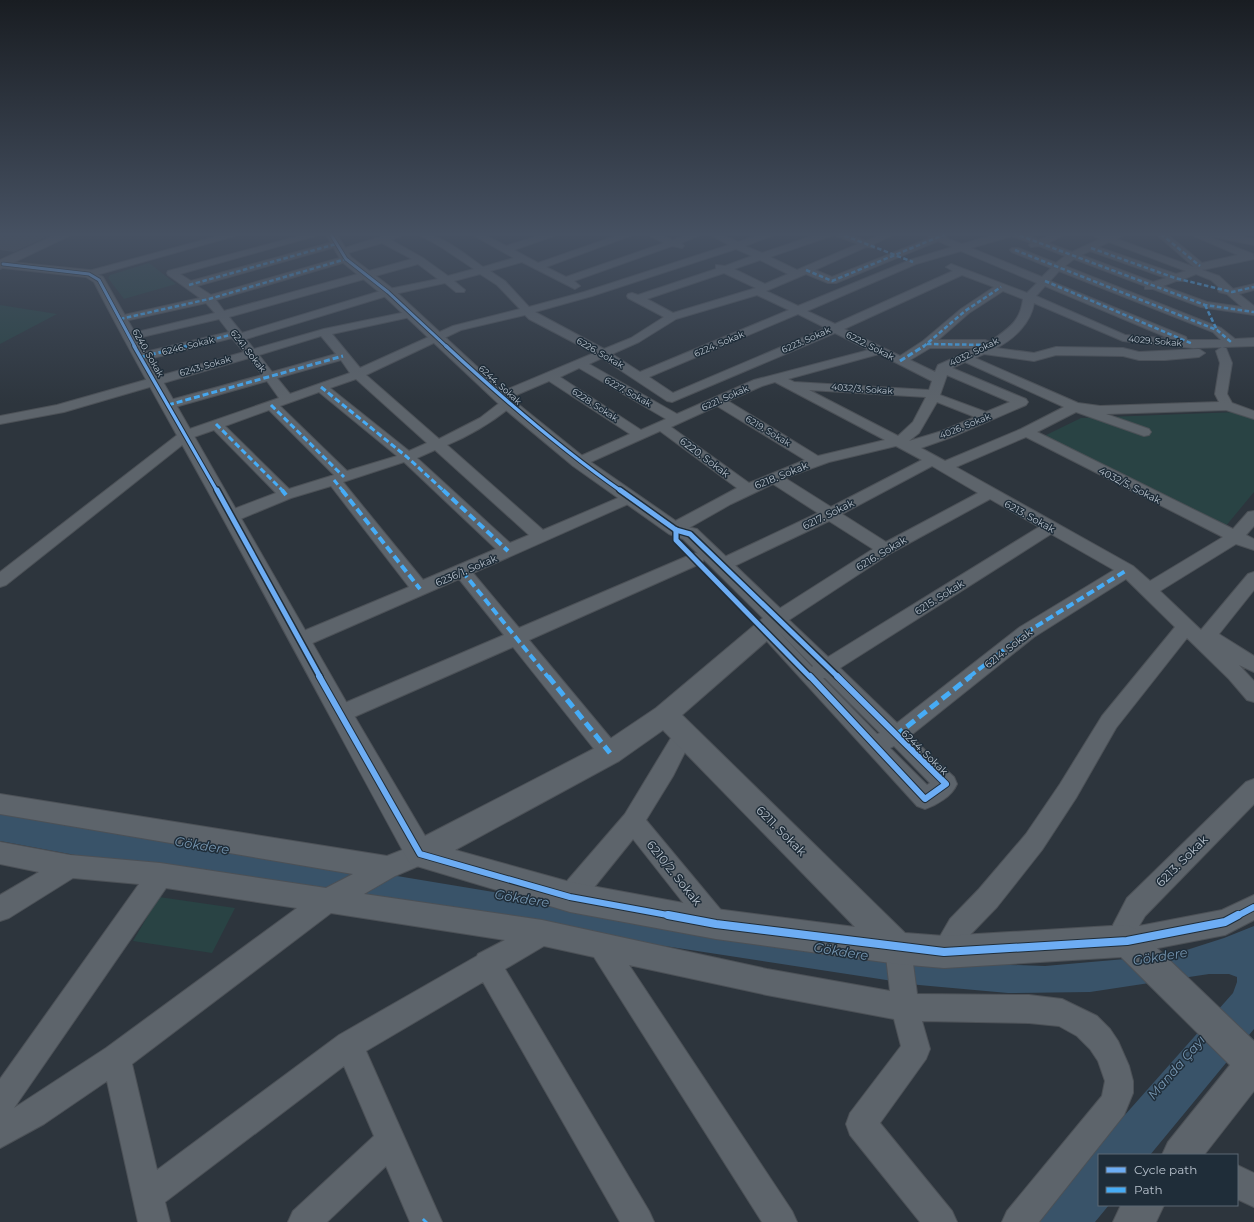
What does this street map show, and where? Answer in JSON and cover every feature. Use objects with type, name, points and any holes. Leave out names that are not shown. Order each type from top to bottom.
[{"type":"street","name":"6240. Sokak","points":[[104,290],[232,516],[340,714],[420,854]]},
{"type":"street","name":"6241. Sokak","points":[[197,290],[209,299],[236,336],[287,399]]},
{"type":"street","points":[[120,319],[209,299],[231,290]]},
{"type":"street","points":[[129,337],[222,315],[309,290]]},
{"type":"street","name":"6244. Sokak","points":[[385,290],[504,400],[579,462],[675,529],[690,534],[722,565],[771,624],[810,677],[924,798],[946,784],[895,736],[828,667],[771,624],[696,559],[676,540],[675,529]]},
{"type":"street","name":"6246. Sokak","points":[[141,358],[236,336],[398,290]]},
{"type":"street","name":"6226. Sokak","points":[[507,290],[533,317],[604,354],[672,398]]},
{"type":"street","points":[[581,290],[588,294]]},
{"type":"street","points":[[0,581],[186,435],[358,374],[457,328],[601,290]]},
{"type":"street","points":[[621,290],[672,317]]},
{"type":"street","points":[[637,299],[664,290]]},
{"type":"street","points":[[232,516],[286,495],[406,457],[438,444],[474,428],[504,400],[550,376],[635,340],[672,317],[758,290]]},
{"type":"street","name":"6222. Sokak","points":[[763,290],[798,310],[900,361],[1021,402]]},
{"type":"street","name":"6224. Sokak","points":[[639,377],[846,290]]},
{"type":"street","name":"6223. Sokak","points":[[672,398],[919,290]]},
{"type":"street","points":[[900,361],[927,344],[965,311],[996,290]]},
{"type":"street","name":"4029. Sokak","points":[[1009,290],[1072,315],[1123,338],[1226,346]]},
{"type":"street","points":[[1029,297],[1036,290]]},
{"type":"street","points":[[1067,290],[1193,344]]},
{"type":"street","points":[[1115,290],[1217,330]]},
{"type":"street","points":[[1058,320],[1142,290]]},
{"type":"street","points":[[1163,290],[1205,306],[1254,312]]},
{"type":"street","points":[[1224,290],[1232,292],[1241,290]]},
{"type":"street","points":[[1230,290],[1254,312]]},
{"type":"street","name":"4032. Sokak","points":[[940,374],[963,357],[994,344],[1015,329],[1027,313],[1029,297]]},
{"type":"street","points":[[1205,306],[1226,346],[1226,363],[1221,394],[1227,406]]},
{"type":"street","name":"6243. Sokak","points":[[0,420],[59,409],[324,332],[411,314]]},
{"type":"street","points":[[324,332],[358,374],[541,537]]},
{"type":"street","points":[[980,350],[1028,357],[1056,352],[1122,352],[1140,356],[1165,356],[1254,342]]},
{"type":"street","points":[[927,344],[994,344]]},
{"type":"street","points":[[1226,346],[1254,350]]},
{"type":"street","name":"6221. Sokak","points":[[579,462],[758,383],[878,351]]},
{"type":"street","points":[[168,405],[344,356]]},
{"type":"street","points":[[963,357],[1075,407],[1144,432]]},
{"type":"street","name":"6227. Sokak","points":[[581,364],[676,420]]},
{"type":"street","points":[[737,370],[758,383]]},
{"type":"street","points":[[903,444],[920,424],[940,374]]},
{"type":"street","name":"6228. Sokak","points":[[550,376],[640,435]]},
{"type":"street","name":"6213. Sokak","points":[[777,378],[903,444],[1127,570],[1197,633],[1254,694]]},
{"type":"street","name":"4032/3. Sokak","points":[[792,385],[932,395],[987,417]]},
{"type":"street","points":[[321,387],[406,457],[508,551]]},
{"type":"street","name":"6219. Sokak","points":[[719,401],[817,461]]},
{"type":"street","name":"4026. Sokak","points":[[903,444],[948,434],[1021,402]]},
{"type":"street","points":[[271,405],[339,478],[420,589]]},
{"type":"street","points":[[939,464],[1026,432],[1075,407],[1100,410],[1227,406],[1254,415]]},
{"type":"street","points":[[216,424],[286,495]]},
{"type":"street","name":"6220. Sokak","points":[[661,426],[748,489]]},
{"type":"street","name":"4032/5. Sokak","points":[[1026,432],[1234,537],[1254,545]]},
{"type":"street","name":"6218. Sokak","points":[[675,529],[706,510],[748,489],[817,461],[903,444]]},
{"type":"street","name":"6217. Sokak","points":[[722,565],[939,464]]},
{"type":"street","points":[[774,478],[885,549]]},
{"type":"street","name":"6216. Sokak","points":[[771,624],[885,549],[989,493]]},
{"type":"street","name":"6236/1. Sokak","points":[[301,640],[630,498]]},
{"type":"street","points":[[1149,590],[1234,537],[1254,516]]},
{"type":"street","name":"6215. Sokak","points":[[810,677],[1050,527]]},
{"type":"street","points":[[340,714],[696,559]]},
{"type":"street","name":"6214. Sokak","points":[[875,746],[895,736],[1027,632],[1127,570]]},
{"type":"street","points":[[462,571],[610,753]]},
{"type":"street","points":[[944,952],[959,928],[988,898],[1034,842],[1068,791],[1109,722],[1254,578]]},
{"type":"street","points":[[0,1133],[34,1114],[116,1058],[328,900],[387,868],[420,854],[610,753],[674,724],[771,624]]},
{"type":"street","points":[[1197,633],[1254,665]]},
{"type":"street","points":[[570,897],[632,821],[665,769],[674,724]]},
{"type":"street","name":"6211. Sokak","points":[[674,724],[898,952]]},
{"type":"street","name":"6213. Sokak","points":[[1134,948],[1126,925],[1136,907],[1254,789]]},
{"type":"street","points":[[0,804],[387,868]]},
{"type":"street","name":"6210/2. Sokak","points":[[632,821],[716,924]]},
{"type":"street","points":[[420,854],[570,897],[716,924],[898,952],[1134,948],[1225,922],[1254,908]]},
{"type":"street","points":[[2,855],[70,866],[160,874],[542,933],[603,948],[767,982],[1062,1013],[1087,1026],[1100,1039],[1115,1066],[1119,1081],[1118,1093],[1114,1105],[1018,1222]]},
{"type":"street","points":[[0,909],[70,866]]},
{"type":"street","points":[[0,1104],[160,874]]},
{"type":"street","points":[[116,1058],[151,1209],[349,1045],[487,963],[542,933]]},
{"type":"street","points":[[603,948],[781,1222]]},
{"type":"street","points":[[1134,948],[1251,1062],[1184,1154]]},
{"type":"street","points":[[898,952],[903,997],[916,1049],[861,1124],[941,1222]]},
{"type":"street","points":[[487,963],[638,1222]]},
{"type":"street","points":[[349,1045],[425,1221]]},
{"type":"street","points":[[304,1222],[390,1142]]},
{"type":"street","points":[[1238,1183],[1254,1191]]},
{"type":"street","points":[[1133,1222],[1144,1206]]},
{"type":"green space","points":[[117,290],[155,290],[124,299]]},
{"type":"green space","points":[[0,305],[57,314],[0,344]]},
{"type":"green space","points":[[1237,412],[1254,418],[1254,492],[1225,527],[1042,437],[1081,418]]},
{"type":"green space","points":[[159,897],[235,908],[212,953],[133,941]]},
{"type":"water","points":[[0,810],[914,962],[1045,966],[1171,955],[1224,938],[1254,926],[1254,1029],[1151,1154],[1098,1154],[1098,1206],[1108,1206],[1095,1222],[1030,1222],[1233,993],[1237,982],[1237,977],[1229,974],[1209,974],[1090,992],[1008,993],[919,985],[75,855],[0,841]]},
{"type":"marked path","points":[[120,319],[209,299],[240,290]]},
{"type":"marked path","points":[[900,361],[927,344],[965,311],[996,290]]},
{"type":"marked path","points":[[1066,290],[1193,344]]},
{"type":"marked path","points":[[1116,290],[1217,330],[1231,342]]},
{"type":"marked path","points":[[1165,290],[1205,305],[1254,312]]},
{"type":"marked path","points":[[1224,290],[1232,292],[1241,290]]},
{"type":"marked path","points":[[1205,305],[1217,330]]},
{"type":"marked path","points":[[141,357],[234,334]]},
{"type":"marked path","points":[[927,344],[994,345]]},
{"type":"marked path","points":[[168,405],[343,356]]},
{"type":"marked path","points":[[321,387],[407,457],[508,551]]},
{"type":"marked path","points":[[271,405],[344,477]]},
{"type":"marked path","points":[[216,424],[286,495]]},
{"type":"marked path","points":[[334,480],[420,589]]},
{"type":"marked path","points":[[895,736],[1027,632],[1127,570]]},
{"type":"marked path","points":[[462,571],[610,753]]},
{"type":"cycle path","points":[[104,290],[129,337],[236,524],[340,714],[420,854],[570,897],[716,924],[944,952],[1127,941],[1225,922],[1254,907]]},
{"type":"cycle path","points":[[385,290],[507,403],[579,462],[676,530]]},
{"type":"cycle path","points":[[676,530],[690,534],[828,667],[946,784],[925,799],[764,628],[676,540],[676,530]]},
{"type":"water label","name":"Gökdere","points":[[202,845]]},
{"type":"water label","name":"Gökdere","points":[[522,898]]},
{"type":"water label","name":"Gökdere","points":[[841,951]]},
{"type":"water label","name":"Gökdere","points":[[1160,956]]},
{"type":"water label","name":"Manda Çayı","points":[[1176,1067]]}]
